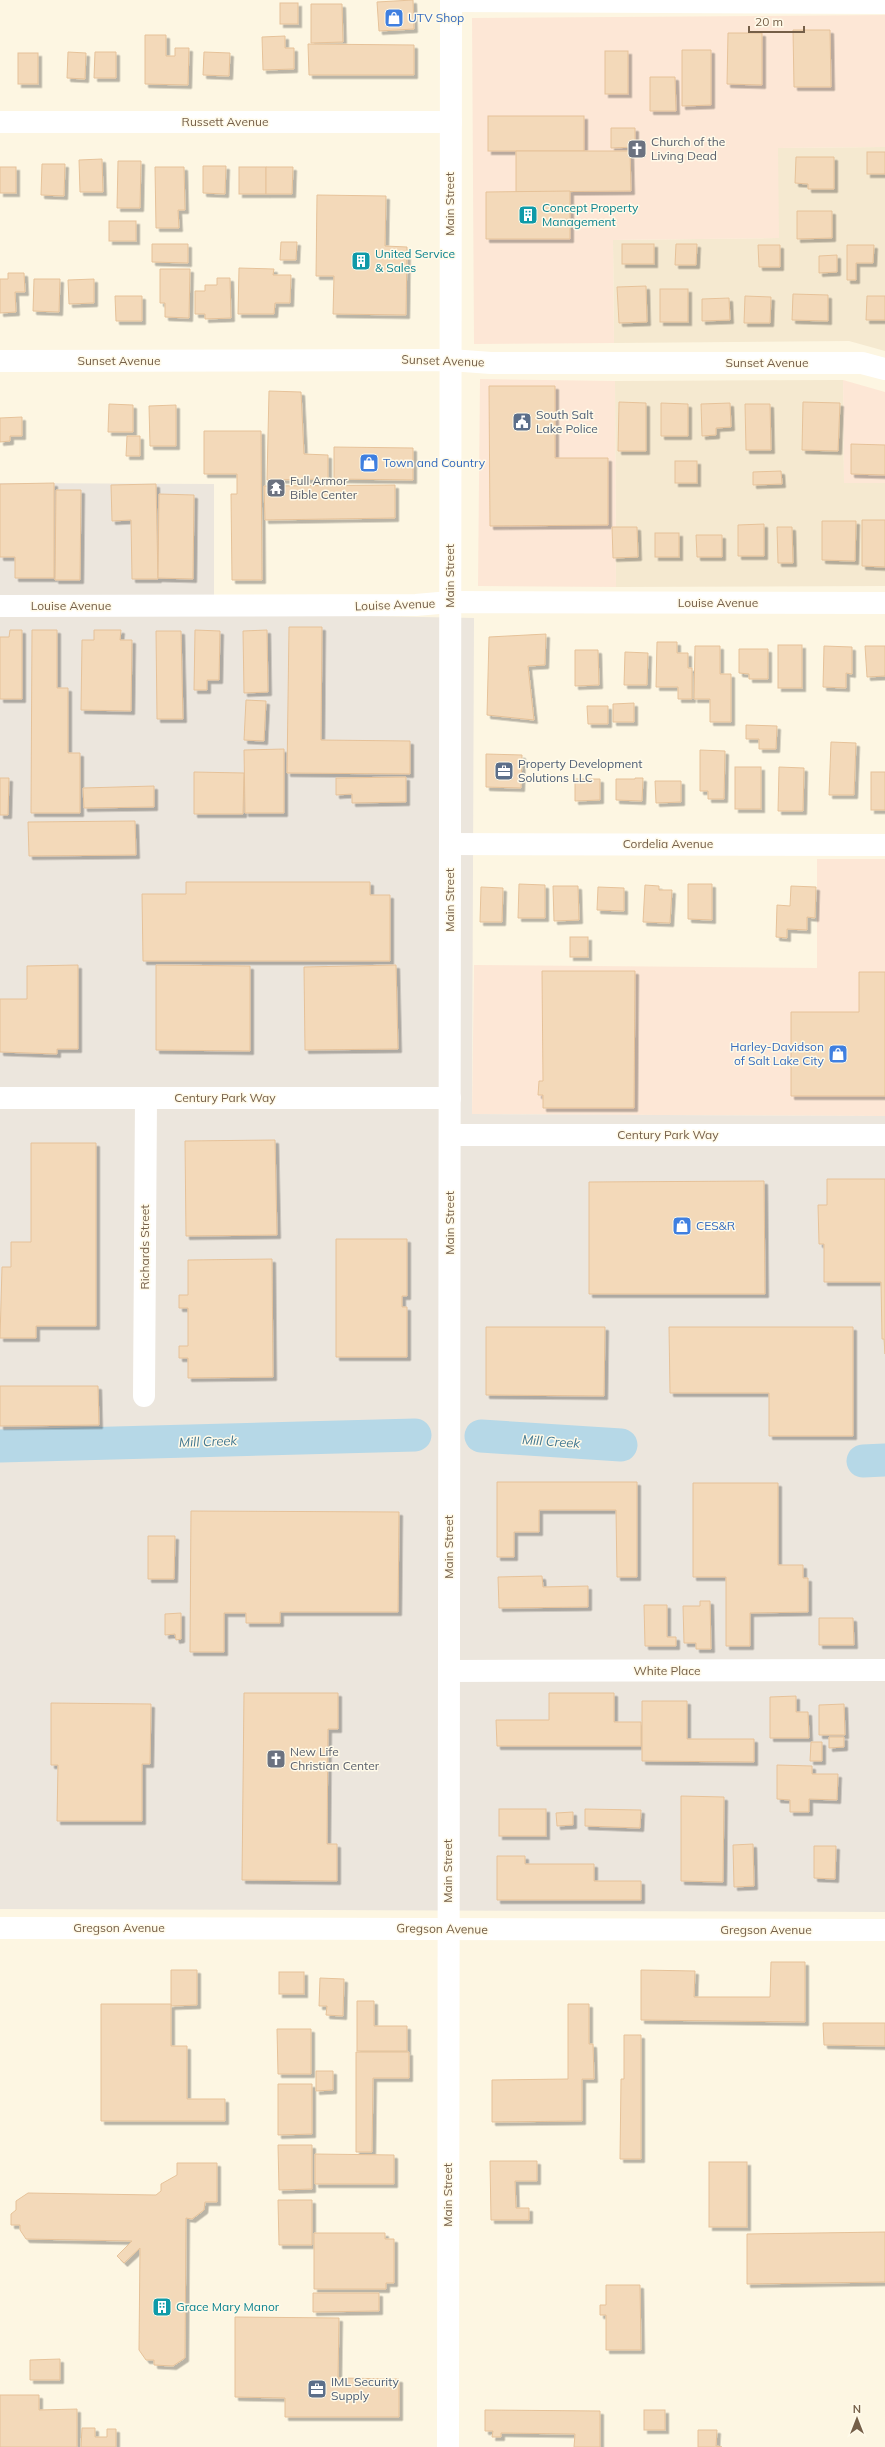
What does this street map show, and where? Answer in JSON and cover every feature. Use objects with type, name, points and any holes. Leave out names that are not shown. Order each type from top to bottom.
[{"type":"street","points":[[451,1],[885,3]]},
{"type":"street","name":"Main Street","points":[[448,2447],[451,1]]},
{"type":"street","name":"Russett Avenue","points":[[0,122],[451,122]]},
{"type":"street","name":"Sunset Avenue","points":[[0,361],[450,360],[498,363],[862,363],[885,369]]},
{"type":"street","name":"Louise Avenue","points":[[0,606],[416,606],[450,602],[885,604]]},
{"type":"street","name":"Cordelia Avenue","points":[[450,844],[885,845]]},
{"type":"street","name":"Century Park Way","points":[[0,1098],[450,1098]]},
{"type":"street","name":"Richards Street","points":[[144,1396],[146,1098]]},
{"type":"street","name":"Century Park Way","points":[[450,1135],[885,1135]]},
{"type":"street","name":"White Place","points":[[450,1671],[885,1670]]},
{"type":"street","name":"Gregson Avenue","points":[[0,1928],[885,1930]]},
{"type":"shaded area","points":[[885,15],[885,147],[778,148],[779,238],[613,240],[614,343],[474,344],[472,18]]},
{"type":"shaded area","points":[[885,147],[885,351],[849,341],[614,343],[613,240],[778,238],[778,148]]},
{"type":"shaded area","points":[[480,379],[615,381],[616,587],[478,586]]},
{"type":"shaded area","points":[[843,380],[844,483],[885,483],[885,586],[616,587],[615,381]]},
{"type":"shaded area","points":[[843,380],[885,392],[885,483],[844,483]]},
{"type":"shaded area","points":[[0,483],[214,484],[214,613],[474,618],[472,1114],[885,1116],[885,1912],[0,1909]]},
{"type":"shaded area","points":[[817,859],[885,859],[885,1116],[472,1114],[474,965],[817,968]]},
{"type":"building","points":[[413,0],[414,29],[379,31],[377,2]]},
{"type":"building","points":[[280,3],[298,3],[298,24],[280,24]]},
{"type":"building","points":[[311,4],[342,4],[343,42],[311,43]]},
{"type":"building","points":[[793,30],[830,30],[831,87],[794,87]]},
{"type":"building","points":[[728,33],[762,33],[762,85],[727,84]]},
{"type":"building","points":[[145,35],[166,35],[166,56],[175,56],[175,48],[189,48],[188,85],[145,84]]},
{"type":"building","points":[[285,36],[285,48],[294,48],[294,69],[263,70],[262,37]]},
{"type":"building","points":[[308,44],[414,45],[414,75],[309,75]]},
{"type":"building","points":[[682,50],[711,50],[711,105],[682,106]]},
{"type":"building","points":[[605,51],[628,51],[628,94],[605,94]]},
{"type":"building","points":[[68,52],[86,53],[85,79],[67,78]]},
{"type":"building","points":[[95,52],[116,52],[116,78],[94,78]]},
{"type":"building","points":[[204,52],[230,53],[229,76],[203,75]]},
{"type":"building","points":[[18,53],[38,53],[38,84],[18,84]]},
{"type":"building","points":[[650,77],[675,77],[676,111],[650,111]]},
{"type":"building","points":[[488,116],[584,116],[584,151],[488,151]]},
{"type":"building","points":[[611,128],[635,128],[635,147],[611,148]]},
{"type":"building","points":[[516,151],[630,151],[631,191],[516,192]]},
{"type":"building","points":[[867,152],[885,152],[885,174],[867,174]]},
{"type":"building","points":[[796,157],[834,157],[834,189],[808,189],[808,184],[795,183]]},
{"type":"building","points":[[102,159],[103,192],[80,192],[79,160]]},
{"type":"building","points":[[118,161],[141,161],[140,208],[117,208]]},
{"type":"building","points":[[42,164],[65,164],[64,196],[41,195]]},
{"type":"building","points":[[203,166],[226,166],[225,194],[203,193]]},
{"type":"building","points":[[0,167],[16,167],[16,193],[0,193]]},
{"type":"building","points":[[155,167],[184,167],[185,210],[178,210],[179,228],[156,228]]},
{"type":"building","points":[[239,167],[266,167],[266,194],[239,194]]},
{"type":"building","points":[[266,167],[293,167],[292,194],[266,194]]},
{"type":"building","name":"Concept Property Management","points":[[570,191],[570,239],[486,239],[486,192]]},
{"type":"building","name":"United Service & Sales","points":[[317,195],[386,196],[385,246],[407,247],[406,315],[333,314],[334,276],[316,276]]},
{"type":"building","points":[[797,211],[832,211],[832,238],[797,239]]},
{"type":"building","points":[[109,221],[136,221],[136,241],[109,241]]},
{"type":"building","points":[[281,242],[297,242],[296,260],[280,260]]},
{"type":"building","points":[[152,244],[188,244],[188,263],[152,262]]},
{"type":"building","points":[[622,244],[654,244],[654,264],[622,264]]},
{"type":"building","points":[[676,244],[697,244],[696,265],[675,265]]},
{"type":"building","points":[[758,245],[780,245],[780,267],[759,267]]},
{"type":"building","points":[[847,245],[874,245],[873,263],[856,263],[856,280],[847,280]]},
{"type":"building","points":[[837,255],[837,272],[819,273],[819,256]]},
{"type":"building","points":[[239,268],[274,269],[273,275],[291,275],[290,303],[275,303],[274,314],[238,314]]},
{"type":"building","points":[[160,269],[190,269],[189,318],[165,317],[165,303],[160,303]]},
{"type":"building","points":[[8,273],[24,273],[25,292],[15,292],[16,312],[0,313],[0,279],[8,279]]},
{"type":"building","points":[[217,278],[230,278],[231,318],[205,319],[205,314],[195,314],[195,291],[205,291],[205,285],[217,285]]},
{"type":"building","points":[[34,279],[60,279],[59,312],[33,311]]},
{"type":"building","points":[[94,279],[94,303],[69,304],[68,280]]},
{"type":"building","points":[[646,286],[647,322],[619,323],[617,287]]},
{"type":"building","points":[[660,289],[688,289],[688,322],[660,322]]},
{"type":"building","points":[[793,294],[828,295],[828,321],[792,320]]},
{"type":"building","points":[[115,296],[142,296],[142,321],[116,321]]},
{"type":"building","points":[[745,296],[771,297],[770,323],[744,323]]},
{"type":"building","points":[[867,296],[885,296],[885,320],[866,320]]},
{"type":"building","points":[[729,298],[730,320],[702,321],[702,299]]},
{"type":"building","name":"South Salt Lake Police","points":[[489,386],[555,386],[555,458],[608,458],[608,525],[490,526]]},
{"type":"building","points":[[269,391],[301,392],[304,454],[328,455],[328,479],[267,480]]},
{"type":"building","points":[[619,402],[646,403],[646,451],[618,451]]},
{"type":"building","points":[[803,402],[840,403],[838,451],[802,450]]},
{"type":"building","points":[[661,403],[688,404],[688,436],[661,436]]},
{"type":"building","points":[[730,403],[731,427],[716,428],[716,435],[702,436],[701,404]]},
{"type":"building","points":[[109,404],[133,405],[133,432],[108,432]]},
{"type":"building","points":[[745,404],[770,404],[771,450],[746,450]]},
{"type":"building","points":[[176,405],[176,446],[150,446],[149,406]]},
{"type":"building","points":[[22,417],[22,436],[10,436],[10,441],[0,442],[0,418]]},
{"type":"building","points":[[204,431],[261,431],[262,580],[232,580],[231,494],[237,494],[237,474],[204,474]]},
{"type":"building","points":[[127,436],[140,436],[140,456],[126,456]]},
{"type":"building","points":[[851,444],[885,445],[885,475],[851,474]]},
{"type":"building","points":[[334,447],[413,448],[413,480],[334,479]]},
{"type":"building","points":[[675,461],[697,461],[697,483],[675,483]]},
{"type":"building","points":[[781,471],[782,484],[753,485],[753,472]]},
{"type":"building","points":[[54,483],[54,578],[15,578],[15,557],[0,557],[0,484]]},
{"type":"building","points":[[156,484],[158,579],[132,579],[131,520],[112,521],[111,485]]},
{"type":"building","points":[[395,485],[395,518],[265,520],[264,486]]},
{"type":"building","points":[[56,490],[81,490],[80,580],[55,580]]},
{"type":"building","points":[[159,494],[194,495],[193,579],[158,578]]},
{"type":"building","points":[[862,520],[885,520],[885,567],[862,566]]},
{"type":"building","points":[[822,521],[856,521],[855,561],[822,560]]},
{"type":"building","points":[[764,524],[764,556],[738,556],[738,525]]},
{"type":"building","points":[[612,527],[637,527],[638,557],[613,558]]},
{"type":"building","points":[[777,527],[792,527],[793,563],[778,563]]},
{"type":"building","points":[[655,533],[679,533],[679,557],[655,557]]},
{"type":"building","points":[[696,535],[722,535],[722,557],[697,557]]},
{"type":"building","points":[[289,627],[322,627],[321,740],[410,741],[410,774],[287,773]]},
{"type":"building","points":[[10,630],[22,630],[22,699],[0,699],[0,637],[9,637]]},
{"type":"building","points":[[32,630],[57,630],[57,688],[68,688],[68,753],[80,753],[80,813],[31,813]]},
{"type":"building","points":[[94,630],[121,630],[120,640],[132,640],[131,711],[81,710],[82,640],[94,640]]},
{"type":"building","points":[[195,630],[220,631],[219,680],[207,680],[207,690],[194,690]]},
{"type":"building","points":[[267,630],[268,692],[244,693],[243,631]]},
{"type":"building","points":[[156,631],[181,631],[183,719],[157,719]]},
{"type":"building","points":[[546,634],[545,665],[528,666],[534,720],[487,715],[489,637]]},
{"type":"building","points":[[657,642],[677,642],[677,653],[688,653],[688,668],[692,668],[692,699],[678,699],[678,687],[656,687]]},
{"type":"building","points":[[778,645],[802,645],[802,688],[778,688]]},
{"type":"building","points":[[695,646],[720,646],[720,674],[731,674],[731,722],[710,722],[710,699],[694,699]]},
{"type":"building","points":[[824,646],[852,647],[852,674],[846,673],[846,688],[823,687]]},
{"type":"building","points":[[865,646],[885,646],[885,676],[867,677]]},
{"type":"building","points":[[739,649],[768,649],[768,679],[749,679],[749,674],[739,673]]},
{"type":"building","points":[[575,650],[598,650],[599,685],[575,686]]},
{"type":"building","points":[[625,652],[648,653],[647,685],[624,685]]},
{"type":"building","points":[[246,700],[266,701],[264,741],[244,740]]},
{"type":"building","points":[[634,703],[634,722],[613,722],[613,704]]},
{"type":"building","points":[[587,706],[608,706],[608,724],[588,724]]},
{"type":"building","points":[[746,725],[777,726],[776,749],[759,749],[759,739],[746,739]]},
{"type":"building","points":[[831,742],[856,743],[854,795],[829,795]]},
{"type":"building","points":[[284,749],[284,813],[245,813],[244,750]]},
{"type":"building","points":[[700,750],[725,751],[724,799],[708,799],[708,791],[700,791]]},
{"type":"building","name":"Property Development Solutions LLC","points":[[486,754],[522,755],[521,788],[486,787]]},
{"type":"building","points":[[735,767],[761,767],[761,809],[735,809]]},
{"type":"building","points":[[779,767],[804,768],[803,811],[778,811]]},
{"type":"building","points":[[194,772],[244,773],[243,814],[194,814]]},
{"type":"building","points":[[871,772],[885,772],[885,810],[871,810]]},
{"type":"building","points":[[406,777],[406,802],[352,803],[352,794],[336,795],[336,778]]},
{"type":"building","points":[[0,778],[9,778],[8,815],[0,815]]},
{"type":"building","points":[[643,778],[642,801],[616,800],[616,779]]},
{"type":"building","points":[[575,779],[600,779],[600,800],[575,801]]},
{"type":"building","points":[[655,781],[681,781],[681,802],[656,803]]},
{"type":"building","points":[[154,786],[154,807],[84,808],[83,788]]},
{"type":"building","points":[[135,821],[136,855],[29,856],[28,822]]},
{"type":"building","points":[[186,882],[370,882],[370,895],[390,895],[390,961],[143,961],[142,894],[186,894]]},
{"type":"building","points":[[519,884],[545,885],[545,918],[518,918]]},
{"type":"building","points":[[688,884],[712,884],[712,920],[688,919]]},
{"type":"building","points":[[645,885],[659,886],[659,890],[672,890],[670,923],[643,922]]},
{"type":"building","points":[[553,886],[578,886],[579,920],[554,921]]},
{"type":"building","points":[[791,886],[816,887],[815,918],[807,917],[807,930],[787,929],[787,938],[776,937],[777,905],[790,906]]},
{"type":"building","points":[[481,887],[503,888],[502,922],[480,922]]},
{"type":"building","points":[[598,887],[624,888],[624,911],[597,910]]},
{"type":"building","points":[[570,937],[588,937],[588,957],[570,957]]},
{"type":"building","points":[[78,965],[78,1049],[57,1049],[57,1054],[0,1052],[0,999],[27,999],[27,966]]},
{"type":"building","points":[[156,965],[250,966],[250,1051],[156,1050]]},
{"type":"building","points":[[396,965],[398,1049],[305,1050],[304,967]]},
{"type":"building","points":[[542,971],[635,971],[634,1108],[543,1108],[543,1095],[538,1095],[539,1081],[543,1081]]},
{"type":"building","name":"Harley-Davidson of Salt Lake City","points":[[859,972],[885,972],[885,1096],[791,1096],[791,1012],[859,1012]]},
{"type":"building","points":[[275,1140],[277,1235],[186,1236],[185,1141]]},
{"type":"building","points":[[31,1143],[96,1143],[96,1326],[36,1326],[36,1338],[0,1338],[2,1267],[11,1267],[11,1242],[31,1242]]},
{"type":"building","points":[[827,1179],[885,1179],[885,1354],[884,1339],[882,1339],[881,1282],[824,1282],[824,1244],[819,1244],[818,1205],[827,1205]]},
{"type":"building","points":[[764,1181],[765,1294],[589,1294],[589,1182]]},
{"type":"building","points":[[336,1239],[407,1239],[407,1296],[402,1296],[402,1307],[407,1307],[407,1357],[336,1357]]},
{"type":"building","points":[[272,1259],[273,1377],[188,1378],[188,1358],[179,1358],[179,1346],[188,1346],[188,1308],[179,1308],[179,1295],[188,1295],[188,1260]]},
{"type":"building","points":[[486,1327],[605,1327],[604,1396],[486,1395]]},
{"type":"building","points":[[669,1327],[853,1327],[853,1436],[769,1436],[769,1393],[670,1393]]},
{"type":"building","points":[[0,1386],[98,1386],[99,1425],[0,1426]]},
{"type":"building","points":[[497,1482],[637,1482],[637,1577],[617,1577],[616,1510],[539,1510],[539,1532],[514,1532],[514,1557],[497,1557]]},
{"type":"building","points":[[693,1483],[778,1483],[778,1565],[803,1565],[803,1578],[808,1578],[808,1612],[750,1613],[750,1646],[726,1646],[726,1577],[693,1577]]},
{"type":"building","points":[[191,1511],[399,1512],[398,1612],[280,1612],[280,1623],[246,1623],[246,1613],[224,1613],[224,1652],[190,1652]]},
{"type":"building","points":[[148,1536],[175,1536],[174,1579],[148,1579]]},
{"type":"building","points":[[542,1576],[543,1587],[588,1586],[588,1607],[499,1608],[498,1577]]},
{"type":"building","points":[[700,1601],[710,1601],[711,1649],[696,1649],[696,1643],[684,1643],[683,1606],[700,1606]]},
{"type":"building","points":[[644,1605],[667,1605],[667,1637],[676,1637],[676,1646],[645,1646]]},
{"type":"building","points":[[181,1613],[181,1639],[176,1640],[175,1634],[165,1635],[165,1614]]},
{"type":"building","points":[[819,1618],[853,1618],[854,1645],[819,1645]]},
{"type":"building","points":[[244,1693],[338,1693],[338,1729],[328,1729],[327,1844],[337,1844],[337,1881],[242,1880]]},
{"type":"building","points":[[549,1693],[614,1693],[614,1722],[641,1722],[641,1746],[497,1746],[496,1720],[549,1720]]},
{"type":"building","points":[[796,1696],[796,1712],[808,1712],[809,1738],[770,1738],[770,1697]]},
{"type":"building","points":[[642,1701],[687,1701],[687,1739],[754,1739],[754,1762],[642,1761]]},
{"type":"building","points":[[51,1703],[151,1704],[150,1764],[142,1764],[142,1821],[57,1821],[58,1765],[51,1765]]},
{"type":"building","points":[[844,1704],[845,1735],[819,1735],[819,1705]]},
{"type":"building","points":[[829,1737],[844,1737],[844,1747],[829,1748]]},
{"type":"building","points":[[811,1742],[822,1742],[822,1761],[810,1761]]},
{"type":"building","points":[[777,1765],[812,1766],[812,1774],[838,1774],[837,1800],[809,1799],[809,1812],[790,1812],[790,1800],[777,1799]]},
{"type":"building","points":[[681,1796],[724,1797],[723,1882],[681,1881]]},
{"type":"building","points":[[499,1809],[546,1809],[546,1836],[499,1836]]},
{"type":"building","points":[[585,1809],[641,1810],[640,1828],[585,1826]]},
{"type":"building","points":[[573,1812],[573,1825],[557,1826],[556,1813]]},
{"type":"building","points":[[753,1844],[754,1886],[734,1887],[733,1845]]},
{"type":"building","points":[[814,1846],[836,1846],[835,1879],[814,1878]]},
{"type":"building","points":[[497,1856],[525,1856],[525,1864],[594,1864],[594,1881],[641,1881],[641,1900],[497,1900]]},
{"type":"building","points":[[771,1962],[805,1962],[805,2022],[641,2020],[641,1970],[695,1971],[694,1997],[770,1997]]},
{"type":"building","points":[[171,1970],[197,1970],[197,2005],[171,2006]]},
{"type":"building","points":[[279,1972],[304,1972],[304,1994],[279,1994]]},
{"type":"building","points":[[320,1978],[344,1979],[343,2016],[326,2015],[327,2006],[319,2006]]},
{"type":"building","points":[[357,2001],[374,2001],[374,2026],[407,2026],[407,2051],[357,2051]]},
{"type":"building","points":[[101,2004],[171,2004],[171,2046],[187,2046],[187,2099],[225,2099],[225,2121],[101,2121]]},
{"type":"building","points":[[568,2004],[589,2004],[589,2044],[593,2044],[594,2079],[582,2079],[582,2121],[492,2122],[492,2080],[568,2079]]},
{"type":"building","points":[[823,2023],[885,2023],[885,2046],[824,2045]]},
{"type":"building","points":[[277,2029],[311,2029],[311,2074],[278,2074]]},
{"type":"building","points":[[624,2035],[641,2035],[641,2159],[620,2159],[621,2079],[624,2079]]},
{"type":"building","points":[[356,2052],[409,2052],[409,2078],[373,2078],[372,2152],[356,2152]]},
{"type":"building","points":[[316,2071],[333,2071],[333,2090],[316,2091]]},
{"type":"building","points":[[278,2084],[312,2084],[312,2134],[278,2135]]},
{"type":"building","points":[[278,2145],[312,2145],[312,2189],[279,2190]]},
{"type":"building","points":[[315,2154],[394,2155],[394,2184],[315,2184]]},
{"type":"building","points":[[490,2161],[537,2161],[537,2181],[515,2181],[516,2208],[529,2208],[529,2220],[491,2220]]},
{"type":"building","points":[[709,2162],[747,2162],[747,2227],[709,2227]]},
{"type":"building","name":"Grace Mary Manor","points":[[177,2163],[217,2163],[217,2202],[205,2202],[204,2210],[192,2219],[186,2218],[185,2358],[173,2366],[154,2365],[154,2360],[146,2360],[139,2350],[140,2248],[124,2263],[117,2256],[132,2241],[26,2239],[20,2230],[20,2225],[11,2225],[11,2214],[16,2210],[16,2201],[28,2193],[156,2195],[161,2191],[161,2184],[177,2175]]},
{"type":"building","points":[[278,2200],[312,2200],[312,2245],[279,2245]]},
{"type":"building","points":[[885,2232],[885,2282],[747,2284],[747,2234]]},
{"type":"building","points":[[314,2233],[385,2233],[385,2239],[394,2239],[394,2283],[386,2283],[386,2289],[314,2289]]},
{"type":"building","points":[[606,2285],[640,2285],[641,2350],[606,2350],[606,2315],[600,2315],[600,2305],[606,2305]]},
{"type":"building","points":[[313,2293],[379,2293],[379,2311],[313,2312]]},
{"type":"building","points":[[235,2317],[339,2318],[338,2378],[399,2379],[399,2417],[285,2417],[285,2398],[235,2397]]},
{"type":"building","points":[[60,2359],[60,2380],[30,2380],[30,2360]]},
{"type":"building","points":[[0,2395],[39,2395],[39,2410],[77,2409],[77,2447],[0,2447]]},
{"type":"building","points":[[485,2410],[600,2411],[600,2447],[574,2447],[575,2434],[501,2433],[501,2437],[492,2437],[493,2431],[485,2431]]},
{"type":"building","points":[[644,2410],[665,2410],[665,2430],[644,2430]]},
{"type":"building","points":[[82,2428],[95,2428],[95,2437],[107,2437],[107,2429],[116,2429],[116,2447],[81,2447]]},
{"type":"building","points":[[698,2430],[717,2430],[716,2446],[722,2447],[698,2447]]},
{"type":"waterway","name":"Mill Creek","points":[[0,1446],[415,1435]]},
{"type":"waterway","name":"Mill Creek","points":[[481,1436],[621,1445]]},
{"type":"waterway","name":"Mill Creek","points":[[863,1461],[885,1460]]},
{"type":"place","name":"UTV Shop","points":[[394,18]]},
{"type":"place","name":"Church of the Living Dead","points":[[637,149]]},
{"type":"place","name":"Concept Property Management","points":[[528,215]]},
{"type":"place","name":"United Service & Sales","points":[[361,261]]},
{"type":"place","name":"South Salt Lake Police","points":[[522,422]]},
{"type":"place","name":"Town and Country","points":[[369,463]]},
{"type":"place","name":"Full Armor Bible Center","points":[[276,488]]},
{"type":"place","name":"Property Development Solutions LLC","points":[[504,771]]},
{"type":"place","name":"Harley-Davidson of Salt Lake City","points":[[838,1054]]},
{"type":"place","name":"CES&R","points":[[682,1226]]},
{"type":"place","name":"New Life Christian Center","points":[[276,1759]]},
{"type":"place","name":"Grace Mary Manor","points":[[162,2307]]},
{"type":"place","name":"IML Security Supply","points":[[317,2389]]}]
